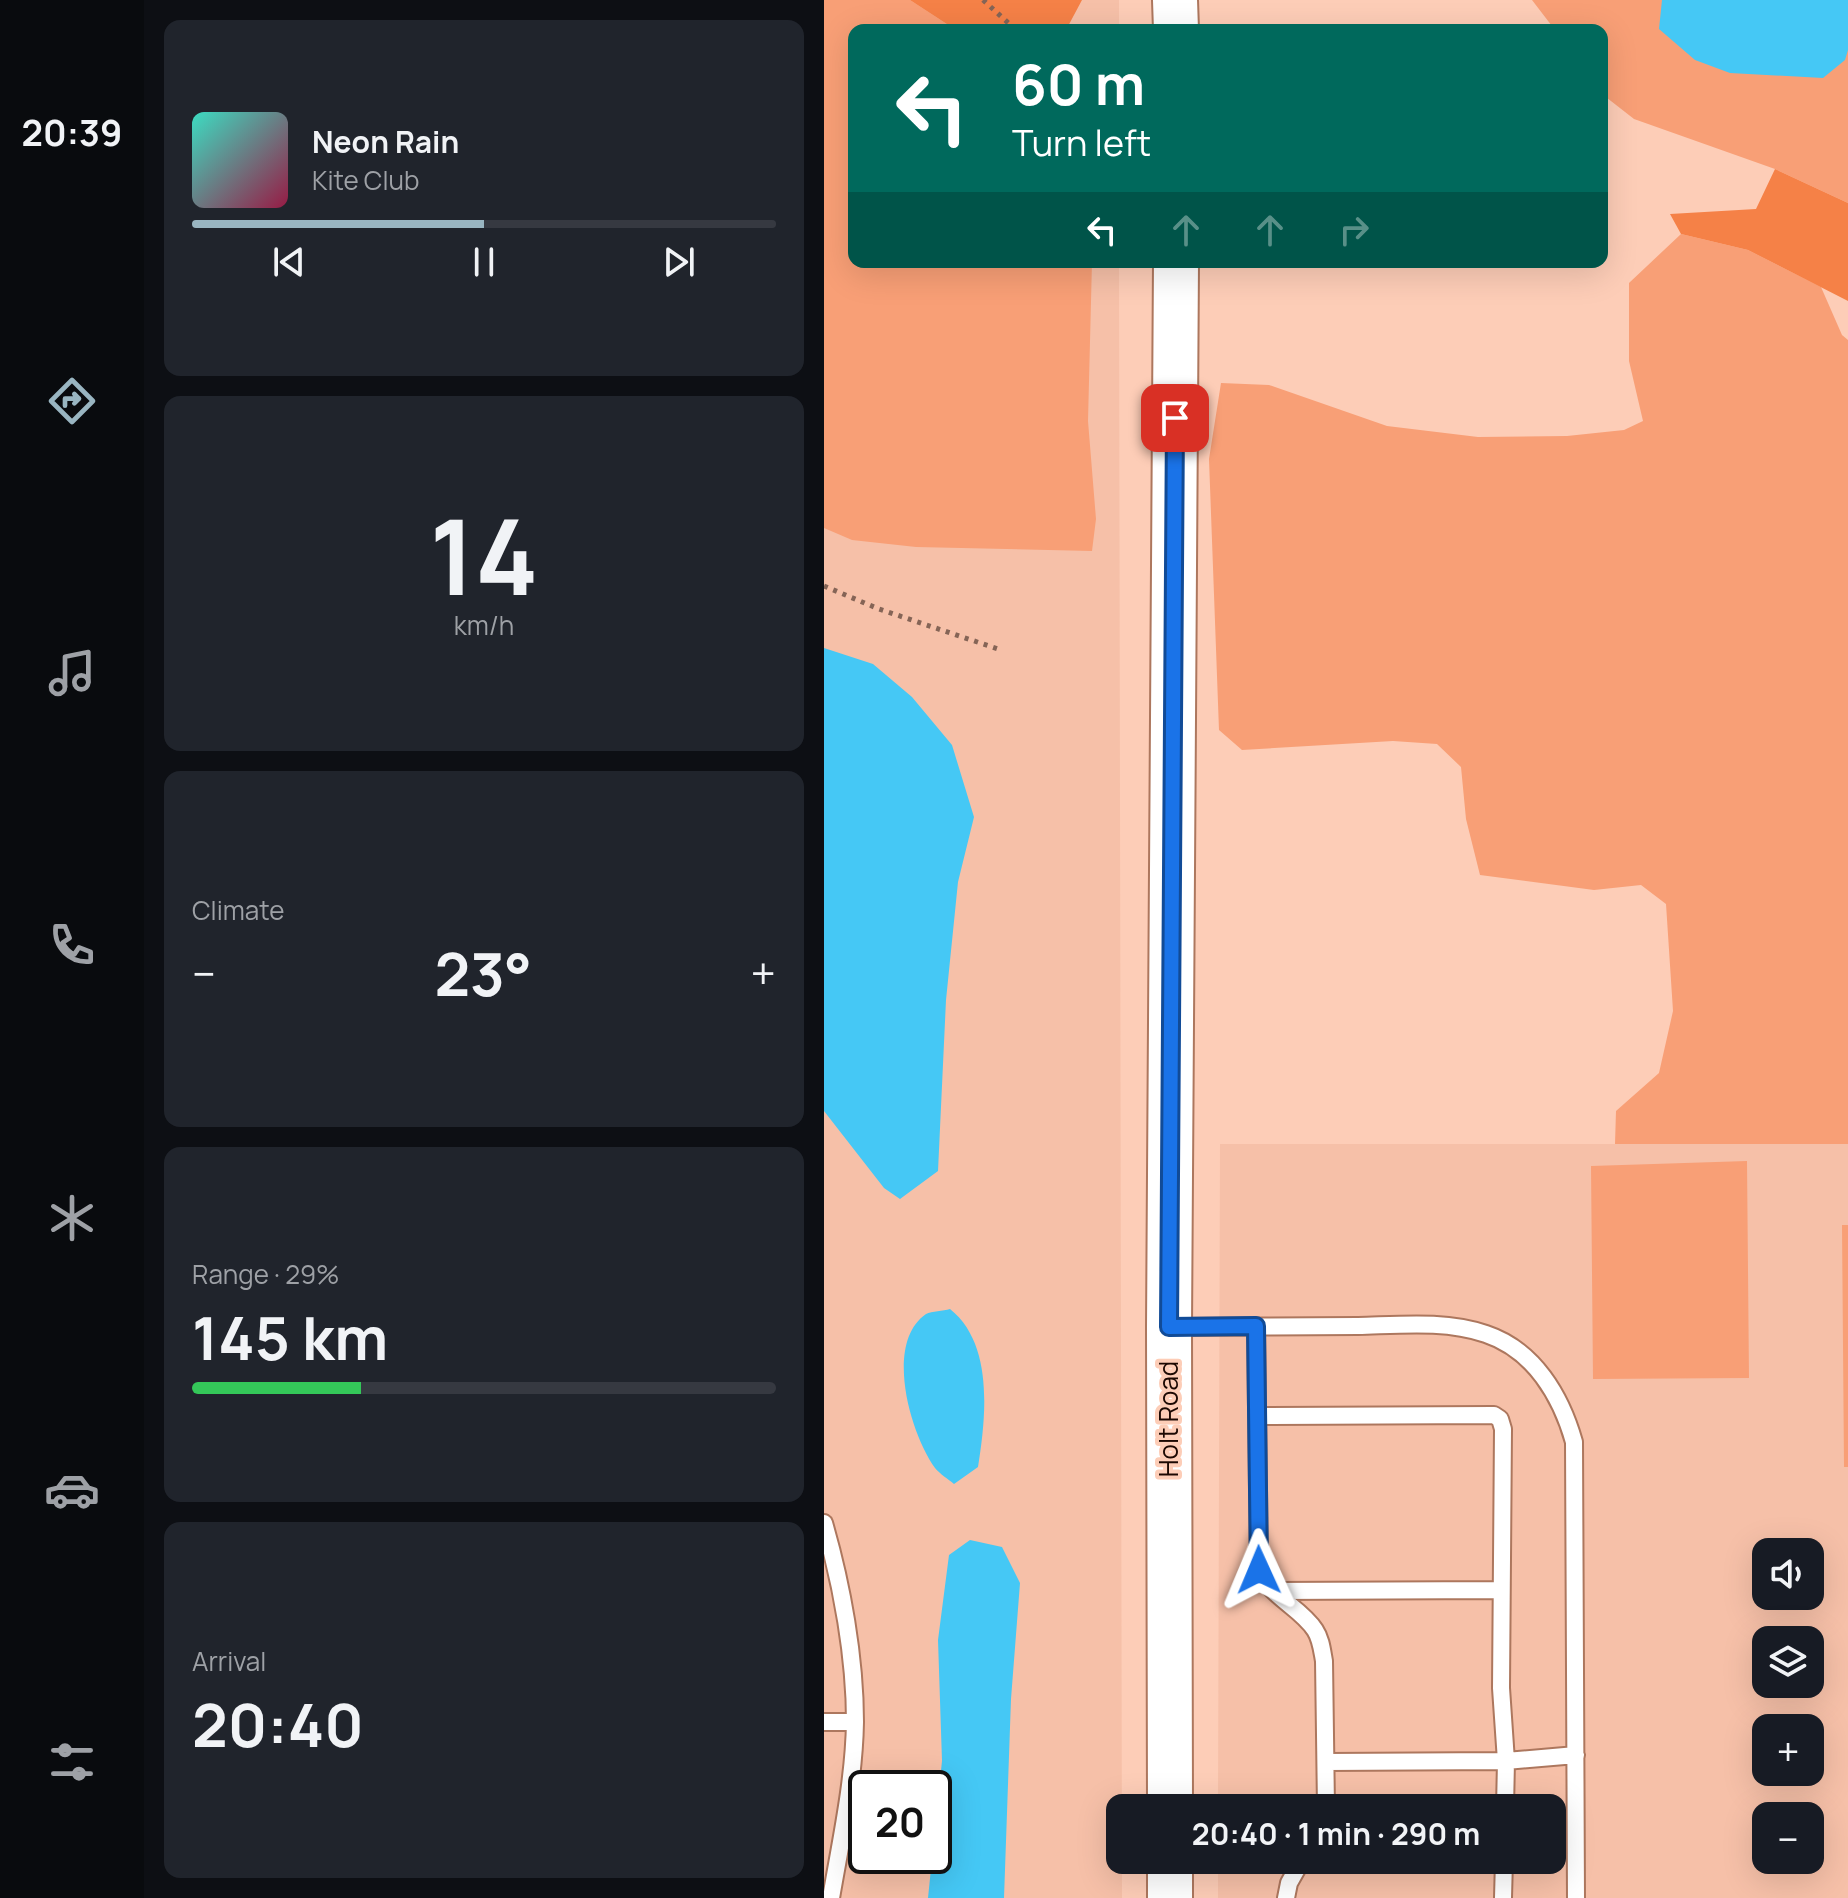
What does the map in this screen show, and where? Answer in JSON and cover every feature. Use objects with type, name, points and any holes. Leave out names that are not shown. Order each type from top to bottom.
[{"type":"main road","points":[[1175,0],[1176,24]]},
{"type":"main road","name":"Holt Road","points":[[1170,1794],[1169,1327],[1176,268]]},
{"type":"main road","points":[[1170,1874],[1170,1898]]},
{"type":"lane","points":[[1256,1326],[1259,1570],[1264,1582],[1315,1629],[1321,1641],[1326,1794]]},
{"type":"lane","points":[[1169,1327],[1430,1326],[1486,1334],[1509,1345],[1533,1364],[1552,1388],[1566,1415],[1574,1442],[1576,1898]]},
{"type":"lane","points":[[1257,1416],[1494,1415],[1500,1419],[1501,1688],[1505,1794]]},
{"type":"lane","points":[[824,1523],[849,1647],[855,1722],[846,1814],[831,1898]]},
{"type":"lane","points":[[1274,1591],[1501,1590]]},
{"type":"lane","points":[[824,1722],[855,1722]]},
{"type":"lane","points":[[1326,1762],[1506,1761],[1576,1755]]},
{"type":"lane","points":[[1286,1898],[1294,1874]]},
{"type":"lane","points":[[1503,1898],[1504,1874]]},
{"type":"path","points":[[983,0],[1009,24]]},
{"type":"path","points":[[824,586],[879,609],[1001,650]]},
{"type":"shaded area","points":[[824,0],[1119,0],[1119,24],[848,24],[848,268],[1119,268],[1122,1794],[1106,1794],[1106,1874],[1122,1874],[1122,1898],[824,1898]]},
{"type":"shaded area","points":[[824,0],[910,0],[947,24],[848,24],[848,268],[1092,268],[1088,421],[1096,519],[1092,551],[916,547],[852,540],[824,528]]},
{"type":"shaded area","points":[[910,0],[1082,0],[1069,24],[947,24]]},
{"type":"shaded area","points":[[1532,0],[1848,0],[1848,203],[1775,169],[1634,119],[1608,99],[1608,24],[1550,24]]},
{"type":"shaded area","points":[[1775,169],[1848,203],[1848,301],[1748,250],[1681,234],[1670,214],[1756,209]]},
{"type":"shaded area","points":[[1681,234],[1748,250],[1821,287],[1842,335],[1848,340],[1848,1144],[1615,1144],[1616,1111],[1659,1073],[1673,1011],[1666,904],[1641,885],[1594,890],[1480,875],[1466,819],[1461,767],[1437,744],[1393,741],[1242,750],[1219,730],[1209,459],[1221,383],[1269,385],[1387,426],[1478,437],[1567,436],[1624,430],[1643,421],[1629,361],[1629,283]]},
{"type":"shaded area","points":[[1220,1144],[1848,1144],[1848,1898],[1218,1898],[1218,1874],[1566,1874],[1566,1794],[1218,1794]]},
{"type":"shaded area","points":[[1747,1161],[1749,1378],[1593,1379],[1591,1166]]},
{"type":"shaded area","points":[[1842,1225],[1848,1225],[1848,1467],[1844,1467]]},
{"type":"water","points":[[1662,0],[1848,0],[1848,50],[1845,60],[1823,78],[1730,73],[1695,60],[1659,29]]},
{"type":"water","points":[[824,648],[873,664],[912,697],[952,745],[974,817],[958,882],[946,1000],[938,1171],[900,1199],[884,1188],[824,1111]]},
{"type":"water","points":[[950,1309],[974,1341],[984,1382],[978,1467],[954,1484],[935,1468],[917,1433],[905,1389],[904,1366],[906,1345],[913,1328],[926,1314]]},
{"type":"water","points":[[970,1540],[1002,1547],[1020,1583],[1011,1699],[1004,1898],[928,1898],[930,1874],[952,1874],[952,1770],[941,1770],[938,1640],[949,1555]]},
{"type":"route","points":[[1175,418],[1169,1327],[1256,1326],[1259,1570]]}]
